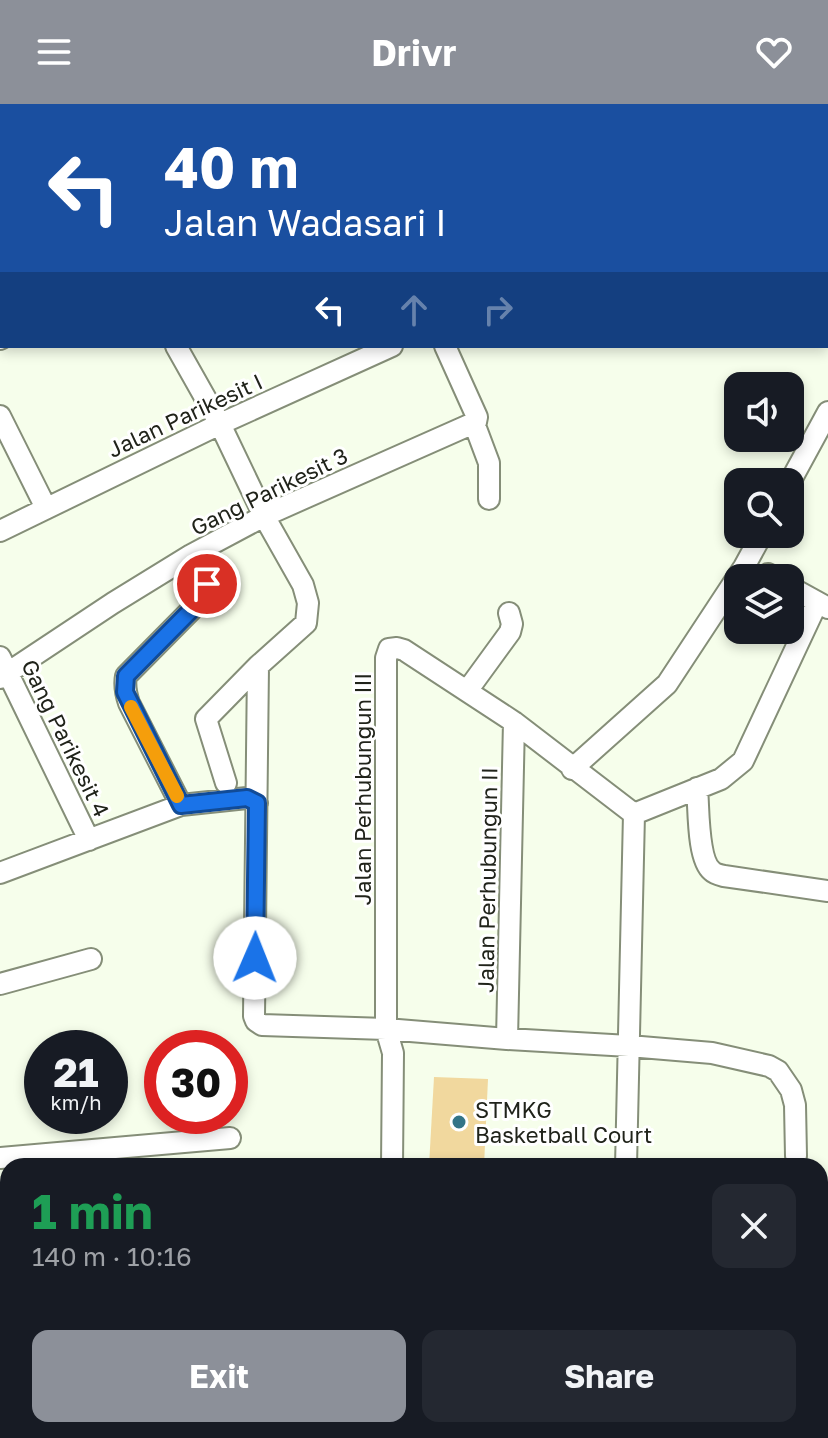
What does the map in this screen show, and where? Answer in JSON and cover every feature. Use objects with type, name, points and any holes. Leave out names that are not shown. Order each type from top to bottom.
[{"type":"street","points":[[177,348],[303,585],[308,603],[306,623],[205,720],[226,783]]},
{"type":"street","name":"Jalan Parikesit I","points":[[0,531],[220,424],[388,348]]},
{"type":"street","points":[[446,348],[476,421],[489,463],[489,499]]},
{"type":"street","points":[[798,468],[828,412]]},
{"type":"street","points":[[0,416],[46,508]]},
{"type":"street","name":"Gang Parikesit 3","points":[[3,669],[196,553],[264,516],[476,421]]},
{"type":"street","points":[[572,769],[667,684],[754,548]]},
{"type":"street","points":[[181,805],[129,703],[124,682],[126,676],[208,593],[196,553]]},
{"type":"street","points":[[626,1158],[634,814],[721,779],[743,761],[823,605],[804,595]]},
{"type":"street","points":[[467,691],[510,632],[512,624],[509,613]]},
{"type":"street","name":"Jalan Perhubungun III","points":[[386,1029],[386,654],[390,648],[404,650],[514,722],[634,814]]},
{"type":"street","points":[[258,666],[254,1019],[262,1025],[386,1029],[712,1053],[769,1066],[778,1071],[791,1090],[795,1105],[796,1156]]},
{"type":"street","name":"Gang Parikesit 4","points":[[3,669],[89,840]]},
{"type":"street","name":"Jalan Perhubungun II","points":[[507,1039],[514,722]]},
{"type":"street","points":[[697,788],[702,849],[712,871],[724,876],[828,891]]},
{"type":"street","points":[[0,873],[181,805],[247,798],[257,803]]},
{"type":"street","points":[[0,984],[91,959]]},
{"type":"street","points":[[386,1029],[393,1053],[392,1158]]},
{"type":"street","points":[[0,1158],[230,1138]]},
{"type":"shaded area","name":"STMKG Basketball Court","points":[[434,1077],[488,1079],[484,1158],[429,1158]]},
{"type":"slow traffic","points":[[131,707],[177,796]]},
{"type":"place","name":"STMKG Basketball Court","points":[[459,1122]]},
{"type":"route","points":[[207,584],[208,593],[126,676],[125,692],[181,805],[247,798],[257,803],[255,958]]}]
